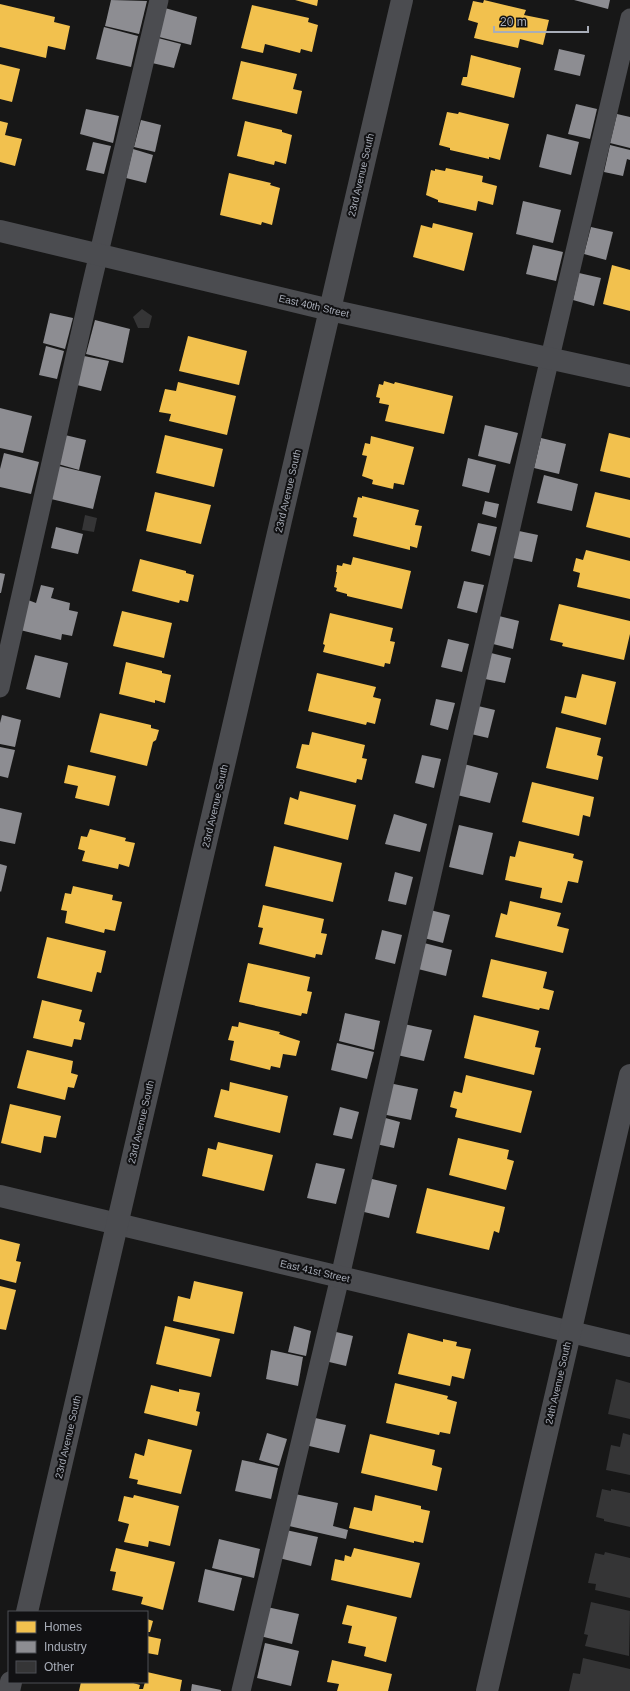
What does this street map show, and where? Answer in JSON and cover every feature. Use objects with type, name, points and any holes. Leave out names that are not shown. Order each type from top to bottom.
[{"type":"street","name":"23rd Avenue South","points":[[27,1611],[402,0]]},
{"type":"street","name":"East 40th Street","points":[[0,231],[330,310],[630,376]]},
{"type":"street","name":"24th Avenue South","points":[[487,1691],[630,1075]]},
{"type":"street","name":"East 41st Street","points":[[0,1196],[630,1346]]},
{"type":"lane","points":[[0,688],[98,254],[158,0]]},
{"type":"lane","points":[[241,1691],[340,1277],[550,358],[630,18]]},
{"type":"building: Homes","points":[[295,0],[318,0],[317,6]]},
{"type":"building: Homes","points":[[484,0],[526,10],[524,15],[549,20],[543,45],[520,39],[518,48],[474,38],[478,23],[468,20],[473,1],[483,3]]},
{"type":"building: Homes","points":[[0,4],[55,17],[54,22],[70,26],[65,50],[48,46],[46,58],[0,47]]},
{"type":"building: Homes","points":[[252,5],[309,18],[308,22],[318,25],[312,52],[301,49],[300,53],[265,44],[263,53],[241,48]]},
{"type":"building: Homes","points":[[471,55],[521,68],[514,98],[461,85],[463,77],[467,77]]},
{"type":"building: Homes","points":[[241,61],[297,74],[293,89],[302,91],[297,114],[232,99]]},
{"type":"building: Homes","points":[[0,64],[20,69],[12,102],[0,99]]},
{"type":"building: Homes","points":[[447,112],[458,114],[459,112],[509,124],[500,160],[450,150],[450,148],[439,145]]},
{"type":"building: Homes","points":[[0,121],[8,123],[5,135],[22,139],[15,166],[0,162]]},
{"type":"building: Homes","points":[[245,121],[282,130],[282,132],[292,135],[286,164],[275,161],[274,165],[237,156]]},
{"type":"building: Homes","points":[[446,168],[483,176],[482,182],[497,186],[493,205],[478,201],[476,211],[438,202],[438,200],[426,195],[431,170],[435,171],[435,169],[445,171]]},
{"type":"building: Homes","points":[[229,173],[271,183],[270,185],[280,188],[272,225],[262,222],[261,225],[220,215]]},
{"type":"building: Homes","points":[[433,223],[473,233],[464,271],[413,257],[421,225],[432,228]]},
{"type":"building: Homes","points":[[612,265],[630,270],[630,311],[603,304]]},
{"type":"building: Homes","points":[[188,336],[247,351],[239,385],[179,371]]},
{"type":"building: Homes","points":[[384,381],[394,384],[395,382],[453,396],[444,434],[385,421],[389,405],[379,403],[380,398],[376,397],[379,384],[383,385]]},
{"type":"building: Homes","points":[[178,382],[236,396],[227,435],[169,421],[171,414],[159,412],[165,389],[176,391]]},
{"type":"building: Homes","points":[[609,433],[630,438],[630,478],[600,471]]},
{"type":"building: Homes","points":[[165,435],[223,449],[214,487],[156,473]]},
{"type":"building: Homes","points":[[371,436],[414,447],[404,485],[394,483],[393,489],[372,484],[373,480],[362,476],[367,456],[362,455],[365,443],[370,444]]},
{"type":"building: Homes","points":[[155,492],[211,505],[201,544],[146,531]]},
{"type":"building: Homes","points":[[595,492],[630,500],[630,538],[586,527]]},
{"type":"building: Homes","points":[[362,496],[419,510],[415,525],[422,526],[417,548],[410,546],[410,550],[353,536],[357,518],[353,517],[358,497],[362,498]]},
{"type":"building: Homes","points":[[586,550],[630,561],[630,599],[577,587],[580,573],[573,571],[576,558],[583,560]]},
{"type":"building: Homes","points":[[353,557],[411,571],[402,609],[347,596],[347,594],[336,591],[337,588],[334,587],[337,565],[342,566],[343,563],[351,565]]},
{"type":"building: Homes","points":[[140,559],[186,571],[186,573],[194,575],[188,602],[180,600],[179,603],[132,591]]},
{"type":"building: Homes","points":[[559,604],[630,621],[630,634],[624,660],[562,646],[563,643],[550,640]]},
{"type":"building: Homes","points":[[122,611],[172,623],[164,658],[113,646]]},
{"type":"building: Homes","points":[[330,613],[393,628],[390,641],[395,642],[390,664],[385,663],[384,667],[323,652],[325,645],[323,644]]},
{"type":"building: Homes","points":[[126,662],[162,671],[162,673],[171,675],[165,703],[155,700],[155,703],[119,694]]},
{"type":"building: Homes","points":[[317,673],[376,687],[373,697],[381,699],[375,724],[367,722],[366,725],[308,711]]},
{"type":"building: Homes","points":[[582,674],[616,682],[606,725],[561,713],[565,696],[576,698]]},
{"type":"building: Homes","points":[[100,713],[151,725],[151,728],[159,730],[156,740],[153,742],[147,766],[90,752]]},
{"type":"building: Homes","points":[[556,727],[601,738],[597,755],[603,757],[598,780],[546,768]]},
{"type":"building: Homes","points":[[312,732],[365,745],[362,758],[367,759],[362,780],[357,779],[356,783],[296,768],[302,744],[309,745]]},
{"type":"building: Homes","points":[[68,765],[116,776],[109,806],[75,798],[78,786],[64,783]]},
{"type":"building: Homes","points":[[532,782],[594,797],[590,817],[583,815],[579,836],[522,822]]},
{"type":"building: Homes","points":[[300,791],[356,805],[348,840],[284,824],[290,797],[298,800]]},
{"type":"building: Homes","points":[[90,829],[126,838],[125,841],[135,843],[129,867],[119,864],[118,869],[82,861],[85,851],[78,849],[81,836],[87,837]]},
{"type":"building: Homes","points":[[519,841],[574,854],[573,858],[583,861],[578,883],[568,881],[562,903],[540,898],[542,888],[505,880],[510,856],[515,857]]},
{"type":"building: Homes","points":[[274,846],[342,863],[333,902],[265,886]]},
{"type":"building: Homes","points":[[73,886],[113,895],[112,900],[122,902],[115,931],[105,929],[104,933],[65,923],[67,911],[61,910],[65,893],[71,894]]},
{"type":"building: Homes","points":[[510,901],[561,913],[557,926],[569,929],[563,953],[495,937],[501,913],[507,915]]},
{"type":"building: Homes","points":[[263,905],[324,919],[321,933],[327,934],[322,955],[316,954],[315,958],[259,944],[263,928],[258,927]]},
{"type":"building: Homes","points":[[47,937],[106,951],[101,973],[97,972],[92,992],[37,978]]},
{"type":"building: Homes","points":[[491,959],[547,972],[543,988],[554,991],[549,1010],[540,1008],[539,1010],[482,997]]},
{"type":"building: Homes","points":[[248,963],[310,977],[307,991],[312,992],[307,1014],[302,1013],[301,1016],[239,1002]]},
{"type":"building: Homes","points":[[42,1000],[82,1010],[79,1021],[85,1023],[81,1040],[74,1039],[72,1047],[33,1038]]},
{"type":"building: Homes","points":[[474,1015],[539,1031],[535,1047],[541,1048],[534,1075],[464,1058]]},
{"type":"building: Homes","points":[[239,1022],[280,1032],[279,1034],[300,1041],[296,1056],[283,1054],[280,1068],[271,1066],[270,1070],[230,1060],[234,1041],[228,1040],[232,1026],[238,1027]]},
{"type":"building: Homes","points":[[27,1050],[73,1061],[71,1073],[78,1075],[74,1088],[68,1087],[65,1100],[17,1088]]},
{"type":"building: Homes","points":[[466,1075],[532,1091],[521,1133],[455,1117],[457,1109],[450,1107],[454,1091],[462,1093]]},
{"type":"building: Homes","points":[[230,1082],[288,1096],[280,1133],[214,1117],[221,1089],[229,1091]]},
{"type":"building: Homes","points":[[10,1104],[61,1116],[56,1138],[44,1136],[41,1153],[1,1143]]},
{"type":"building: Homes","points":[[458,1138],[509,1150],[507,1159],[514,1161],[506,1190],[449,1175]]},
{"type":"building: Homes","points":[[218,1142],[273,1155],[264,1191],[202,1176],[208,1148],[216,1150]]},
{"type":"building: Homes","points":[[427,1188],[505,1207],[499,1233],[494,1231],[489,1250],[416,1233]]},
{"type":"building: Homes","points":[[0,1239],[20,1244],[16,1261],[21,1262],[16,1283],[0,1279]]},
{"type":"building: Homes","points":[[194,1281],[243,1292],[234,1334],[173,1321],[178,1296],[190,1299]]},
{"type":"building: Homes","points":[[0,1286],[16,1290],[6,1330],[0,1329]]},
{"type":"building: Homes","points":[[165,1326],[220,1339],[211,1377],[156,1364]]},
{"type":"building: Homes","points":[[408,1333],[443,1342],[443,1339],[457,1342],[456,1346],[471,1349],[464,1379],[452,1376],[450,1386],[398,1374]]},
{"type":"building: Homes","points":[[395,1383],[448,1396],[447,1399],[457,1402],[450,1434],[440,1432],[439,1435],[386,1423]]},
{"type":"building: Homes","points":[[151,1385],[179,1392],[179,1389],[200,1393],[196,1411],[200,1412],[197,1426],[144,1413]]},
{"type":"building: Homes","points":[[370,1434],[435,1450],[432,1465],[442,1468],[437,1491],[361,1473]]},
{"type":"building: Homes","points":[[148,1439],[192,1450],[181,1494],[137,1484],[138,1480],[129,1478],[135,1453],[144,1456]]},
{"type":"building: Homes","points":[[134,1495],[179,1506],[170,1546],[149,1541],[148,1547],[124,1542],[129,1524],[118,1521],[124,1496],[133,1498]]},
{"type":"building: Homes","points":[[375,1495],[421,1506],[421,1509],[430,1511],[423,1543],[414,1541],[414,1543],[349,1528],[354,1507],[372,1511]]},
{"type":"building: Homes","points":[[116,1548],[175,1562],[163,1610],[141,1604],[143,1597],[112,1590],[116,1572],[110,1571]]},
{"type":"building: Homes","points":[[354,1548],[420,1563],[411,1598],[331,1580],[335,1559],[344,1561],[345,1555],[351,1557]]},
{"type":"building: Homes","points":[[347,1605],[397,1617],[386,1662],[364,1656],[366,1647],[348,1643],[352,1626],[342,1624]]},
{"type":"building: Homes","points":[[148,1619],[153,1621],[150,1632],[148,1632]]},
{"type":"building: Homes","points":[[148,1636],[161,1639],[158,1655],[148,1653]]},
{"type":"building: Homes","points":[[332,1660],[392,1674],[388,1691],[337,1691],[339,1684],[327,1682]]},
{"type":"building: Homes","points":[[148,1672],[182,1680],[180,1691],[79,1691],[81,1683],[133,1683],[140,1685],[139,1689],[143,1689],[145,1683],[148,1683]]},
{"type":"building: Industry","points":[[111,0],[147,1],[139,34],[105,26]]},
{"type":"building: Industry","points":[[574,0],[610,0],[608,9]]},
{"type":"building: Industry","points":[[165,8],[197,17],[191,45],[159,37]]},
{"type":"building: Industry","points":[[104,27],[138,36],[131,67],[96,59]]},
{"type":"building: Industry","points":[[158,38],[181,44],[174,68],[152,63]]},
{"type":"building: Industry","points":[[559,49],[585,55],[580,76],[554,70]]},
{"type":"building: Industry","points":[[576,104],[597,109],[590,139],[568,134]]},
{"type":"building: Industry","points":[[86,109],[119,116],[113,143],[80,134]]},
{"type":"building: Industry","points":[[617,114],[630,117],[630,148],[610,143]]},
{"type":"building: Industry","points":[[141,120],[161,125],[155,152],[134,147]]},
{"type":"building: Industry","points":[[547,134],[579,142],[571,175],[539,167]]},
{"type":"building: Industry","points":[[93,142],[111,146],[104,174],[86,170]]},
{"type":"building: Industry","points":[[610,145],[630,150],[630,160],[627,159],[623,176],[604,172]]},
{"type":"building: Industry","points":[[133,149],[153,155],[146,183],[126,178]]},
{"type":"building: Industry","points":[[523,201],[561,210],[553,243],[516,234]]},
{"type":"building: Industry","points":[[591,227],[613,232],[606,260],[584,254]]},
{"type":"building: Industry","points":[[533,245],[563,252],[556,281],[526,274]]},
{"type":"building: Industry","points":[[579,273],[601,278],[594,306],[573,300]]},
{"type":"building: Industry","points":[[50,313],[73,318],[65,349],[43,343]]},
{"type":"building: Industry","points":[[95,320],[130,329],[123,363],[86,354]]},
{"type":"building: Industry","points":[[46,346],[64,351],[57,379],[39,375]]},
{"type":"building: Industry","points":[[84,356],[109,361],[101,391],[77,385]]},
{"type":"building: Industry","points":[[0,408],[32,416],[23,453],[0,448]]},
{"type":"building: Industry","points":[[485,425],[518,433],[510,464],[478,456]]},
{"type":"building: Industry","points":[[65,435],[86,440],[79,470],[58,464]]},
{"type":"building: Industry","points":[[541,438],[566,444],[559,474],[534,468]]},
{"type":"building: Industry","points":[[4,453],[39,462],[31,494],[0,487],[0,469]]},
{"type":"building: Industry","points":[[468,458],[496,465],[489,493],[462,486]]},
{"type":"building: Industry","points":[[59,466],[101,476],[93,509],[51,499]]},
{"type":"building: Industry","points":[[544,475],[578,484],[572,511],[537,503]]},
{"type":"building: Industry","points":[[485,501],[499,504],[496,518],[482,514]]},
{"type":"building: Industry","points":[[478,523],[497,527],[490,556],[471,551]]},
{"type":"building: Industry","points":[[56,527],[83,534],[78,554],[51,548]]},
{"type":"building: Industry","points":[[519,531],[538,535],[532,562],[513,558]]},
{"type":"building: Industry","points":[[0,573],[5,574],[1,593],[0,593]]},
{"type":"building: Industry","points":[[464,581],[484,585],[477,613],[457,608]]},
{"type":"building: Industry","points":[[41,585],[54,588],[51,598],[70,603],[69,610],[78,612],[72,636],[62,634],[61,640],[20,630],[28,600],[36,603]]},
{"type":"building: Industry","points":[[499,616],[519,621],[513,649],[493,644]]},
{"type":"building: Industry","points":[[448,639],[469,644],[462,672],[441,667]]},
{"type":"building: Industry","points":[[491,653],[511,658],[505,683],[485,679]]},
{"type":"building: Industry","points":[[35,655],[68,663],[60,698],[26,689]]},
{"type":"building: Industry","points":[[436,699],[455,703],[448,730],[430,725]]},
{"type":"building: Industry","points":[[478,706],[495,710],[488,738],[471,734]]},
{"type":"building: Industry","points":[[2,715],[21,720],[15,747],[0,744],[0,723]]},
{"type":"building: Industry","points":[[0,747],[15,750],[8,778],[0,776]]},
{"type":"building: Industry","points":[[422,755],[441,759],[434,788],[415,783]]},
{"type":"building: Industry","points":[[464,764],[498,773],[490,803],[457,795]]},
{"type":"building: Industry","points":[[0,808],[22,813],[15,844],[0,841]]},
{"type":"building: Industry","points":[[394,814],[427,824],[420,852],[385,844]]},
{"type":"building: Industry","points":[[459,825],[493,833],[483,875],[449,867]]},
{"type":"building: Industry","points":[[0,864],[7,866],[1,892],[0,891]]},
{"type":"building: Industry","points":[[395,872],[413,877],[406,905],[388,901]]},
{"type":"building: Industry","points":[[430,910],[450,915],[443,943],[424,938]]},
{"type":"building: Industry","points":[[382,930],[402,935],[395,964],[375,959]]},
{"type":"building: Industry","points":[[424,943],[452,950],[446,976],[418,969]]},
{"type":"building: Industry","points":[[345,1013],[380,1021],[374,1050],[339,1041]]},
{"type":"building: Industry","points":[[404,1024],[432,1030],[424,1061],[397,1055]]},
{"type":"building: Industry","points":[[337,1043],[374,1052],[367,1079],[331,1070]]},
{"type":"building: Industry","points":[[389,1083],[418,1089],[411,1120],[382,1114]]},
{"type":"building: Industry","points":[[340,1107],[359,1112],[352,1139],[333,1135]]},
{"type":"building: Industry","points":[[382,1117],[400,1122],[394,1148],[376,1144]]},
{"type":"building: Industry","points":[[316,1163],[345,1169],[336,1204],[307,1198]]},
{"type":"building: Industry","points":[[368,1178],[397,1185],[389,1218],[360,1211]]},
{"type":"building: Industry","points":[[294,1326],[311,1331],[306,1356],[288,1352]]},
{"type":"building: Industry","points":[[332,1331],[353,1336],[346,1366],[325,1361]]},
{"type":"building: Industry","points":[[271,1350],[303,1357],[298,1386],[266,1379]]},
{"type":"building: Industry","points":[[311,1417],[346,1425],[339,1453],[305,1445]]},
{"type":"building: Industry","points":[[267,1433],[287,1439],[279,1466],[259,1460]]},
{"type":"building: Industry","points":[[242,1460],[278,1468],[271,1499],[235,1491]]},
{"type":"building: Industry","points":[[295,1494],[338,1503],[333,1526],[348,1530],[346,1539],[289,1526]]},
{"type":"building: Industry","points":[[286,1530],[318,1537],[311,1566],[279,1558]]},
{"type":"building: Industry","points":[[219,1539],[260,1549],[254,1578],[212,1568]]},
{"type":"building: Industry","points":[[205,1569],[242,1578],[234,1611],[198,1602]]},
{"type":"building: Industry","points":[[267,1607],[299,1614],[292,1644],[260,1636]]},
{"type":"building: Industry","points":[[265,1643],[299,1651],[291,1686],[257,1678]]},
{"type":"building: Industry","points":[[192,1684],[221,1690],[221,1691],[191,1691]]},
{"type":"building: Other","points":[[142,309],[152,316],[149,328],[138,328],[133,317]]},
{"type":"building: Other","points":[[85,515],[97,518],[94,532],[82,530]]},
{"type":"building: Other","points":[[616,1379],[630,1383],[630,1419],[608,1414]]},
{"type":"building: Other","points":[[623,1433],[630,1435],[630,1475],[606,1470],[611,1445],[620,1447]]},
{"type":"building: Other","points":[[602,1489],[611,1491],[611,1489],[630,1493],[630,1527],[604,1521],[604,1519],[596,1517]]},
{"type":"building: Other","points":[[605,1552],[630,1558],[630,1598],[595,1590],[596,1584],[588,1583],[595,1553],[604,1555]]},
{"type":"building: Other","points":[[591,1602],[630,1611],[629,1656],[585,1646],[588,1635],[584,1634]]},
{"type":"building: Other","points":[[583,1658],[630,1669],[630,1691],[569,1691],[573,1673],[580,1674]]}]
